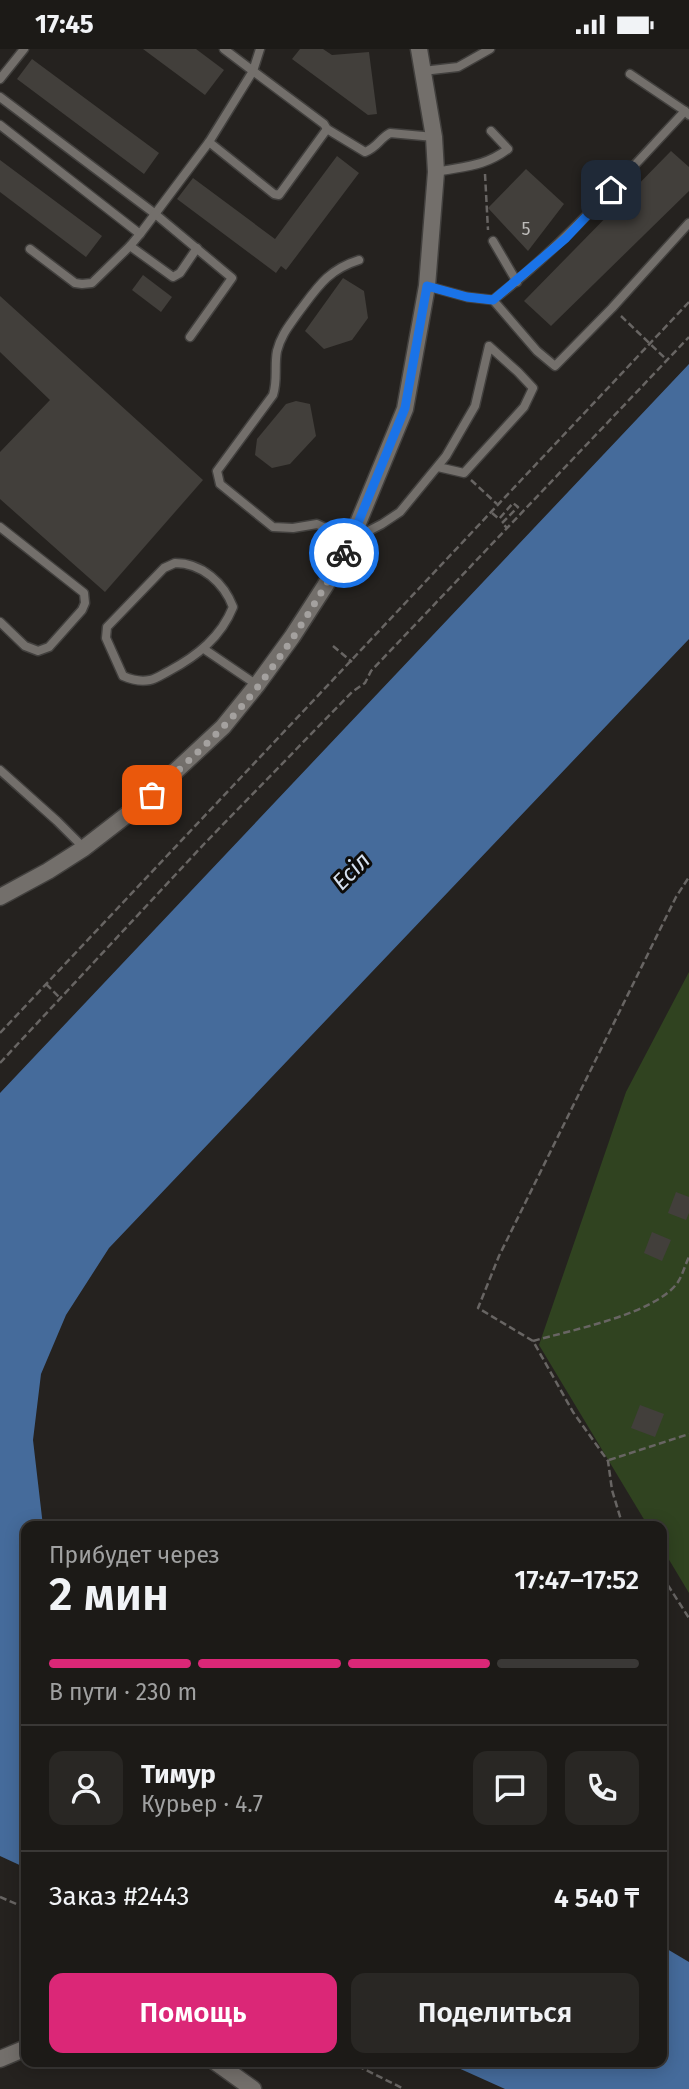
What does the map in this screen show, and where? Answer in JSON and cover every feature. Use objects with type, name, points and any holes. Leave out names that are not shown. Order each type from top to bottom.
[{"type":"street","points":[[0,897],[84,848],[137,807],[223,727],[292,637],[351,540],[405,408],[427,286],[436,172],[434,137],[419,49]]},
{"type":"street","points":[[0,2059],[21,2050]]},
{"type":"street","points":[[222,2067],[253,2089]]},
{"type":"lane","points":[[0,79],[24,49]]},
{"type":"lane","points":[[224,49],[324,124],[327,129],[365,152],[376,148],[390,133],[434,137]]},
{"type":"lane","points":[[30,249],[75,283],[92,283],[140,234],[209,142],[253,71],[260,49]]},
{"type":"lane","points":[[423,71],[458,67],[490,49]]},
{"type":"lane","points":[[493,300],[566,238],[687,113],[631,74]]},
{"type":"lane","points":[[0,97],[154,213],[232,278],[190,337]]},
{"type":"lane","points":[[0,125],[140,234]]},
{"type":"lane","points":[[209,142],[274,194],[279,195],[327,129]]},
{"type":"lane","points":[[436,172],[485,164],[508,149],[491,131]]},
{"type":"lane","points":[[427,286],[467,297],[493,300],[537,351],[555,366],[689,223]]},
{"type":"lane","points":[[493,241],[517,282]]},
{"type":"lane","points":[[130,246],[173,277],[180,273],[197,248]]},
{"type":"lane","points":[[359,260],[344,264],[322,281],[284,331],[277,353],[277,385],[273,395],[217,471],[220,484],[273,527],[293,528],[317,524],[351,540],[383,524],[400,512],[438,467],[475,406],[489,347],[533,389],[524,407],[464,473],[438,467]]},
{"type":"lane","points":[[0,527],[84,593],[85,603],[82,610],[49,647],[38,651],[26,646],[0,622]]},
{"type":"lane","points":[[175,563],[187,563],[202,570],[220,584],[233,607],[228,619],[204,649],[152,680],[135,681],[123,676],[106,638],[107,627],[164,568],[175,563]]},
{"type":"lane","points":[[204,649],[257,685]]},
{"type":"lane","points":[[0,770],[84,848]]},
{"type":"path","points":[[485,164],[489,233],[493,241]]},
{"type":"path","points":[[0,1034],[689,302]]},
{"type":"path","points":[[612,308],[667,360]]},
{"type":"path","points":[[0,1063],[205,843],[352,692],[365,683],[371,671],[689,337]]},
{"type":"path","points":[[492,512],[499,519],[513,503],[518,507],[502,523],[506,528]]},
{"type":"path","points":[[333,646],[352,661]]},
{"type":"path","points":[[622,1521],[612,1490],[608,1461],[573,1412],[533,1341],[478,1308],[499,1257],[689,877]]},
{"type":"path","points":[[46,984],[61,999]]},
{"type":"path","points":[[533,1341],[638,1311],[662,1298],[678,1282],[689,1257]]},
{"type":"path","points":[[608,1461],[689,1434]]},
{"type":"path","points":[[667,1584],[689,1618]]},
{"type":"path","points":[[0,1897],[21,1906]]},
{"type":"path","points":[[360,2067],[404,2089]]},
{"type":"path","points":[[391,2089],[393,2084]]},
{"type":"green space","points":[[689,972],[689,1593],[667,1556],[667,1521],[645,1521],[539,1345],[626,1092]]},
{"type":"water","name":"Есіл","points":[[689,364],[689,639],[109,1248],[66,1315],[41,1374],[33,1440],[42,1521],[21,1521],[21,1866],[0,1856],[0,1093]]},
{"type":"water","points":[[667,1949],[689,1962],[689,2089],[505,2089],[456,2067],[667,2067]]},
{"type":"building","points":[[143,49],[196,49],[224,70],[205,95]]},
{"type":"building","points":[[300,49],[323,49],[332,55],[369,52],[377,114],[368,115],[292,59]]},
{"type":"building","points":[[32,59],[159,153],[144,174],[17,79]]},
{"type":"building","points":[[671,151],[689,167],[689,191],[551,326],[524,301]]},
{"type":"building","points":[[337,156],[359,173],[286,270],[281,266],[276,273],[177,199],[193,178],[275,239]]},
{"type":"building","points":[[0,160],[102,236],[86,257],[0,192]]},
{"type":"building","points":[[526,169],[564,204],[528,251],[488,208]]},
{"type":"building","points":[[143,275],[172,297],[161,312],[132,290]]},
{"type":"building","points":[[343,278],[364,291],[368,318],[352,340],[324,349],[305,331]]},
{"type":"building","points":[[0,296],[203,480],[105,592],[0,499],[0,452],[50,400],[0,352]]},
{"type":"building","points":[[296,401],[310,404],[316,436],[290,464],[272,468],[255,455],[257,439],[286,404]]},
{"type":"building","points":[[676,1192],[689,1197],[686,1220],[668,1213]]},
{"type":"building","points":[[652,1232],[671,1240],[662,1261],[644,1253]]},
{"type":"building","points":[[640,1405],[664,1414],[655,1437],[631,1428]]},
{"type":"way so far","points":[[152,795],[223,727],[257,685],[292,637],[344,553]]},
{"type":"route","points":[[344,553],[405,408],[427,286],[467,297],[493,300],[566,238],[611,190]]}]
